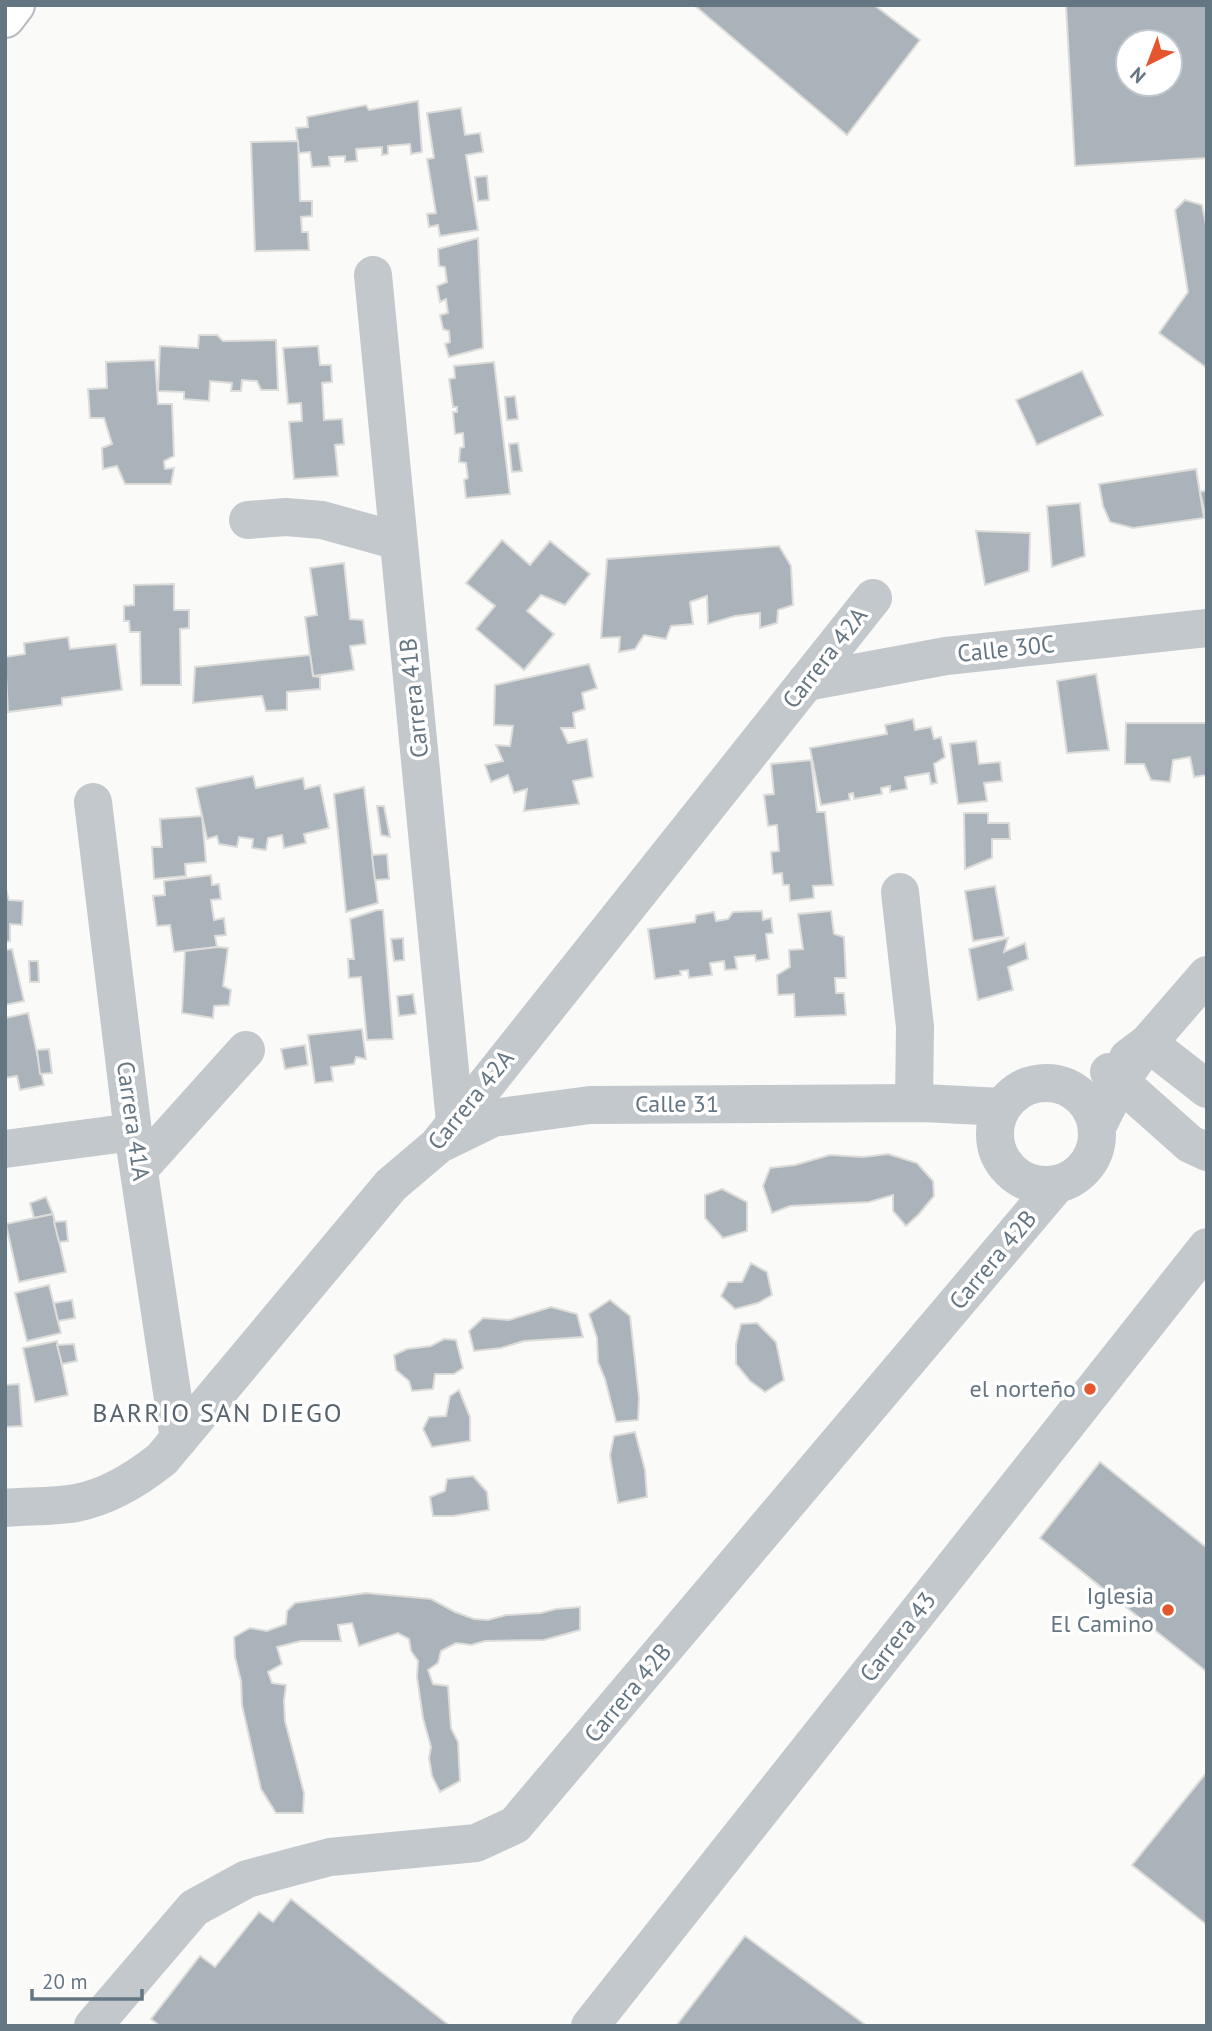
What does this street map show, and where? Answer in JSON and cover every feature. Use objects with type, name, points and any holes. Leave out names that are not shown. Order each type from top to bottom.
[{"type":"main road","points":[[5,18],[15,5]]},
{"type":"street","name":"Carrera 41B","points":[[373,275],[398,541],[446,1134]]},
{"type":"street","points":[[248,520],[286,517],[322,520],[398,541]]},
{"type":"street","name":"Carrera 42A","points":[[5,1508],[76,1503],[105,1494],[139,1478],[162,1459],[391,1185],[446,1134],[873,598]]},
{"type":"street","name":"Calle 30C","points":[[806,682],[946,656],[1207,628]]},
{"type":"street","name":"Carrera 41A","points":[[93,802],[133,1132],[179,1439]]},
{"type":"street","points":[[900,892],[915,1027],[919,1103]]},
{"type":"street","points":[[1079,1094],[1114,1077],[1148,1043],[1207,975]]},
{"type":"street","points":[[1148,1043],[1207,1089]]},
{"type":"street","points":[[139,1169],[246,1050]]},
{"type":"street","points":[[1097,1127],[1091,1109],[1079,1094],[1066,1086],[1052,1082],[1024,1087],[1011,1096],[998,1124],[1002,1161],[1016,1176],[1036,1184],[1057,1184],[1075,1178],[1088,1164],[1096,1146],[1097,1127],[1114,1077]]},
{"type":"street","points":[[1114,1077],[1190,1144],[1207,1152]]},
{"type":"street","name":"Calle 31","points":[[446,1134],[493,1118],[590,1105],[919,1103],[998,1124]]},
{"type":"street","points":[[5,1149],[133,1132]]},
{"type":"street","name":"Carrera 42B","points":[[93,2026],[194,1908],[247,1879],[330,1857],[476,1843],[515,1825],[1057,1184]]},
{"type":"street","name":"Carrera 43","points":[[590,2026],[1207,1247]]},
{"type":"building","points":[[694,5],[874,5],[920,40],[847,135]]},
{"type":"building","points":[[1066,5],[1207,5],[1207,158],[1075,166]]},
{"type":"building","points":[[418,101],[422,152],[411,154],[410,144],[388,146],[388,154],[382,155],[382,147],[356,149],[357,161],[345,162],[345,156],[329,157],[330,166],[312,167],[310,152],[299,153],[296,128],[308,127],[307,117],[366,105],[369,110]]},
{"type":"building","points":[[461,108],[465,135],[480,133],[483,152],[466,155],[478,230],[440,236],[438,225],[429,227],[427,214],[436,213],[427,159],[434,158],[427,113]]},
{"type":"building","points":[[298,141],[300,201],[312,201],[312,216],[301,217],[302,232],[308,232],[309,250],[255,251],[251,142]]},
{"type":"building","points":[[487,176],[489,200],[478,201],[475,177]]},
{"type":"building","points":[[1185,200],[1202,205],[1207,229],[1207,368],[1159,333],[1188,292],[1175,210]]},
{"type":"building","points":[[478,238],[483,348],[449,357],[445,344],[450,342],[449,331],[443,329],[440,315],[448,313],[446,299],[440,302],[437,286],[447,282],[445,267],[439,266],[438,249]]},
{"type":"building","points":[[199,335],[217,335],[223,341],[276,340],[278,390],[261,390],[257,381],[242,380],[241,391],[231,391],[232,383],[210,381],[209,401],[184,399],[184,392],[158,391],[160,346],[198,348]]},
{"type":"building","points":[[318,346],[320,365],[331,365],[332,382],[322,383],[324,420],[342,419],[344,444],[335,445],[338,476],[294,479],[289,422],[302,421],[301,403],[288,404],[283,348]]},
{"type":"building","points":[[155,360],[158,404],[172,404],[174,456],[164,461],[165,469],[174,468],[171,484],[125,484],[117,466],[103,469],[102,448],[112,444],[104,418],[90,418],[88,389],[107,388],[106,362]]},
{"type":"building","points":[[494,362],[510,494],[466,498],[466,463],[459,462],[460,448],[464,447],[463,433],[455,434],[453,412],[457,412],[457,407],[453,407],[449,379],[455,378],[454,366]]},
{"type":"building","points":[[1082,371],[1103,415],[1037,445],[1016,400]]},
{"type":"building","points":[[515,396],[518,419],[507,420],[505,397]]},
{"type":"building","points":[[518,443],[522,471],[512,472],[509,444]]},
{"type":"building","points":[[1196,469],[1204,518],[1133,528],[1110,522],[1103,506],[1099,484]]},
{"type":"building","points":[[1207,490],[1207,523],[1200,492]]},
{"type":"building","points":[[1080,503],[1085,556],[1052,567],[1047,506]]},
{"type":"building","points":[[976,531],[1030,533],[1029,571],[985,585]]},
{"type":"building","points":[[502,540],[530,565],[550,541],[590,574],[565,605],[541,595],[527,611],[554,634],[524,670],[476,629],[495,606],[466,583]]},
{"type":"building","points":[[779,546],[791,566],[793,605],[778,610],[777,623],[760,628],[760,613],[735,616],[708,624],[707,596],[690,602],[693,624],[671,626],[666,639],[644,635],[635,649],[619,652],[620,637],[601,638],[607,559]]},
{"type":"building","points":[[344,563],[350,619],[363,620],[366,644],[350,646],[354,670],[313,676],[305,617],[317,615],[310,568]]},
{"type":"building","points":[[174,584],[174,610],[189,610],[189,628],[180,629],[181,685],[141,685],[140,632],[130,632],[129,621],[124,621],[124,606],[134,605],[134,585]]},
{"type":"building","points":[[68,637],[70,649],[116,644],[122,690],[62,698],[62,705],[8,712],[5,657],[25,654],[24,643]]},
{"type":"building","points":[[310,655],[313,676],[320,677],[320,689],[287,692],[287,710],[266,711],[262,696],[193,703],[195,667]]},
{"type":"building","points":[[589,664],[597,688],[582,693],[585,709],[573,713],[575,728],[561,728],[568,743],[587,739],[593,777],[573,781],[579,804],[524,811],[527,789],[514,793],[508,775],[491,782],[485,765],[503,761],[496,745],[510,746],[513,726],[494,725],[495,685]]},
{"type":"building","points":[[1096,674],[1109,750],[1067,753],[1057,681]]},
{"type":"building","points":[[913,719],[915,730],[931,727],[934,739],[941,737],[945,757],[934,764],[937,783],[931,784],[929,773],[905,777],[907,789],[890,792],[890,786],[881,788],[882,794],[854,799],[853,793],[849,794],[850,800],[821,805],[810,748],[887,734],[885,725]]},
{"type":"building","points":[[1126,723],[1207,723],[1207,775],[1194,777],[1190,757],[1173,760],[1170,782],[1151,780],[1144,764],[1125,764]]},
{"type":"building","points":[[976,741],[979,764],[1000,762],[1002,781],[984,783],[987,801],[958,804],[950,744]]},
{"type":"building","points":[[811,760],[817,812],[825,812],[833,885],[813,886],[814,898],[790,901],[789,885],[783,885],[782,873],[773,874],[771,852],[779,851],[777,825],[768,826],[764,795],[774,794],[771,764]]},
{"type":"building","points":[[253,776],[256,788],[303,778],[305,789],[320,785],[329,828],[304,834],[306,843],[284,848],[282,835],[268,838],[266,850],[252,848],[253,839],[239,837],[237,847],[219,844],[217,836],[207,839],[196,788]]},
{"type":"building","points":[[364,787],[378,903],[346,912],[334,794]]},
{"type":"building","points":[[377,806],[384,806],[390,837],[381,835]]},
{"type":"building","points":[[964,813],[988,813],[988,823],[1009,823],[1010,839],[992,839],[992,858],[965,869]]},
{"type":"building","points":[[202,816],[206,862],[185,864],[186,876],[154,879],[152,847],[162,847],[160,819]]},
{"type":"building","points":[[387,854],[389,879],[375,880],[372,855]]},
{"type":"building","points":[[211,875],[212,885],[219,884],[221,899],[211,900],[214,920],[224,918],[226,935],[215,936],[217,947],[174,952],[170,925],[157,926],[153,896],[165,895],[164,881]]},
{"type":"building","points":[[5,886],[9,900],[23,901],[22,925],[10,924],[10,941],[5,942]]},
{"type":"building","points":[[995,886],[1004,936],[973,941],[965,891]]},
{"type":"building","points":[[383,910],[393,1039],[367,1040],[361,977],[349,978],[348,959],[354,959],[350,919]]},
{"type":"building","points":[[762,911],[763,920],[771,918],[773,933],[766,934],[769,959],[756,961],[755,955],[735,957],[737,969],[725,970],[724,961],[710,963],[712,975],[689,978],[688,970],[680,971],[681,975],[655,979],[648,929],[695,922],[696,915],[714,912],[716,921],[728,919],[733,912]]},
{"type":"building","points":[[831,911],[834,934],[844,937],[846,978],[835,978],[836,993],[844,993],[846,1015],[795,1017],[794,994],[778,995],[777,975],[790,967],[789,950],[803,949],[798,914]]},
{"type":"building","points":[[403,938],[404,960],[394,961],[391,939]]},
{"type":"building","points":[[1008,938],[1004,952],[1025,943],[1028,959],[1008,967],[1013,990],[978,1000],[969,949]]},
{"type":"building","points":[[228,948],[223,986],[231,990],[229,1005],[214,1006],[213,1018],[182,1013],[185,951]]},
{"type":"building","points":[[12,949],[24,1001],[5,1005],[5,950]]},
{"type":"building","points":[[29,961],[38,961],[39,982],[30,982]]},
{"type":"building","points":[[413,994],[416,1014],[399,1016],[397,996]]},
{"type":"building","points":[[28,1013],[44,1085],[20,1090],[17,1076],[5,1078],[5,1018]]},
{"type":"building","points":[[362,1029],[366,1059],[356,1057],[354,1064],[331,1067],[333,1081],[315,1083],[308,1035]]},
{"type":"building","points":[[305,1045],[308,1065],[285,1069],[281,1049]]},
{"type":"building","points":[[49,1049],[52,1073],[40,1074],[37,1050]]},
{"type":"building","points":[[888,1154],[917,1163],[933,1181],[934,1196],[906,1226],[893,1211],[893,1195],[869,1202],[790,1206],[772,1213],[763,1186],[770,1168],[795,1165],[830,1155],[863,1157]]},
{"type":"building","points":[[722,1189],[747,1202],[747,1231],[723,1238],[705,1218],[705,1195]]},
{"type":"building","points":[[46,1197],[53,1214],[34,1218],[30,1203]]},
{"type":"building","points":[[53,1214],[66,1272],[19,1282],[6,1224]]},
{"type":"building","points":[[66,1221],[68,1241],[59,1242],[54,1222]]},
{"type":"building","points":[[751,1263],[767,1272],[772,1295],[758,1303],[735,1309],[721,1296],[728,1282],[742,1282]]},
{"type":"building","points":[[49,1285],[61,1333],[27,1341],[15,1293]]},
{"type":"building","points":[[72,1300],[75,1318],[58,1321],[54,1303]]},
{"type":"building","points":[[610,1300],[630,1316],[639,1398],[638,1420],[616,1422],[598,1362],[597,1338],[589,1314]]},
{"type":"building","points":[[551,1307],[577,1314],[583,1337],[524,1341],[501,1348],[474,1351],[469,1331],[483,1318],[509,1320]]},
{"type":"building","points":[[757,1323],[776,1342],[784,1380],[765,1392],[750,1381],[736,1364],[736,1344],[741,1324]]},
{"type":"building","points":[[444,1339],[456,1340],[463,1368],[454,1374],[435,1374],[433,1389],[412,1391],[409,1381],[396,1370],[394,1355],[407,1349],[431,1346]]},
{"type":"building","points":[[57,1341],[68,1395],[35,1402],[23,1348]]},
{"type":"building","points":[[74,1344],[77,1361],[62,1364],[57,1345]]},
{"type":"building","points":[[19,1384],[22,1426],[5,1427],[5,1385]]},
{"type":"building","points":[[459,1390],[470,1417],[470,1441],[432,1447],[423,1429],[429,1417],[446,1416],[450,1396]]},
{"type":"building","points":[[635,1432],[645,1470],[647,1497],[618,1503],[610,1455],[614,1436]]},
{"type":"building","name":"Iglesia El Camino","points":[[1100,1462],[1207,1548],[1207,1672],[1040,1538]]},
{"type":"building","points":[[473,1476],[487,1492],[489,1510],[453,1516],[433,1516],[430,1497],[445,1491],[447,1479]]},
{"type":"building","points":[[366,1593],[431,1599],[474,1619],[488,1620],[506,1615],[580,1607],[580,1630],[544,1640],[485,1641],[471,1645],[456,1643],[441,1651],[438,1663],[428,1670],[433,1684],[448,1686],[451,1728],[458,1742],[460,1781],[440,1792],[432,1776],[429,1758],[431,1747],[423,1718],[417,1677],[418,1661],[411,1651],[409,1639],[398,1633],[359,1646],[352,1623],[338,1625],[341,1641],[301,1641],[277,1647],[282,1664],[268,1672],[272,1683],[286,1685],[285,1721],[304,1793],[303,1813],[276,1813],[261,1789],[242,1705],[234,1637],[250,1628],[267,1631],[286,1624],[287,1611],[295,1603]]},
{"type":"building","points":[[1207,1772],[1207,1925],[1132,1865]]},
{"type":"building","points":[[291,1899],[450,2026],[160,2026],[151,2019],[200,1956],[215,1967],[259,1912],[273,1922]]},
{"type":"building","points":[[745,1936],[867,2026],[676,2026]]},
{"type":"place","name":"el norteño","points":[[1090,1389]]},
{"type":"place","name":"Iglesia El Camino","points":[[1168,1610]]},
{"type":"district","name":"BARRIO SAN DIEGO","points":[[218,1413]]}]
